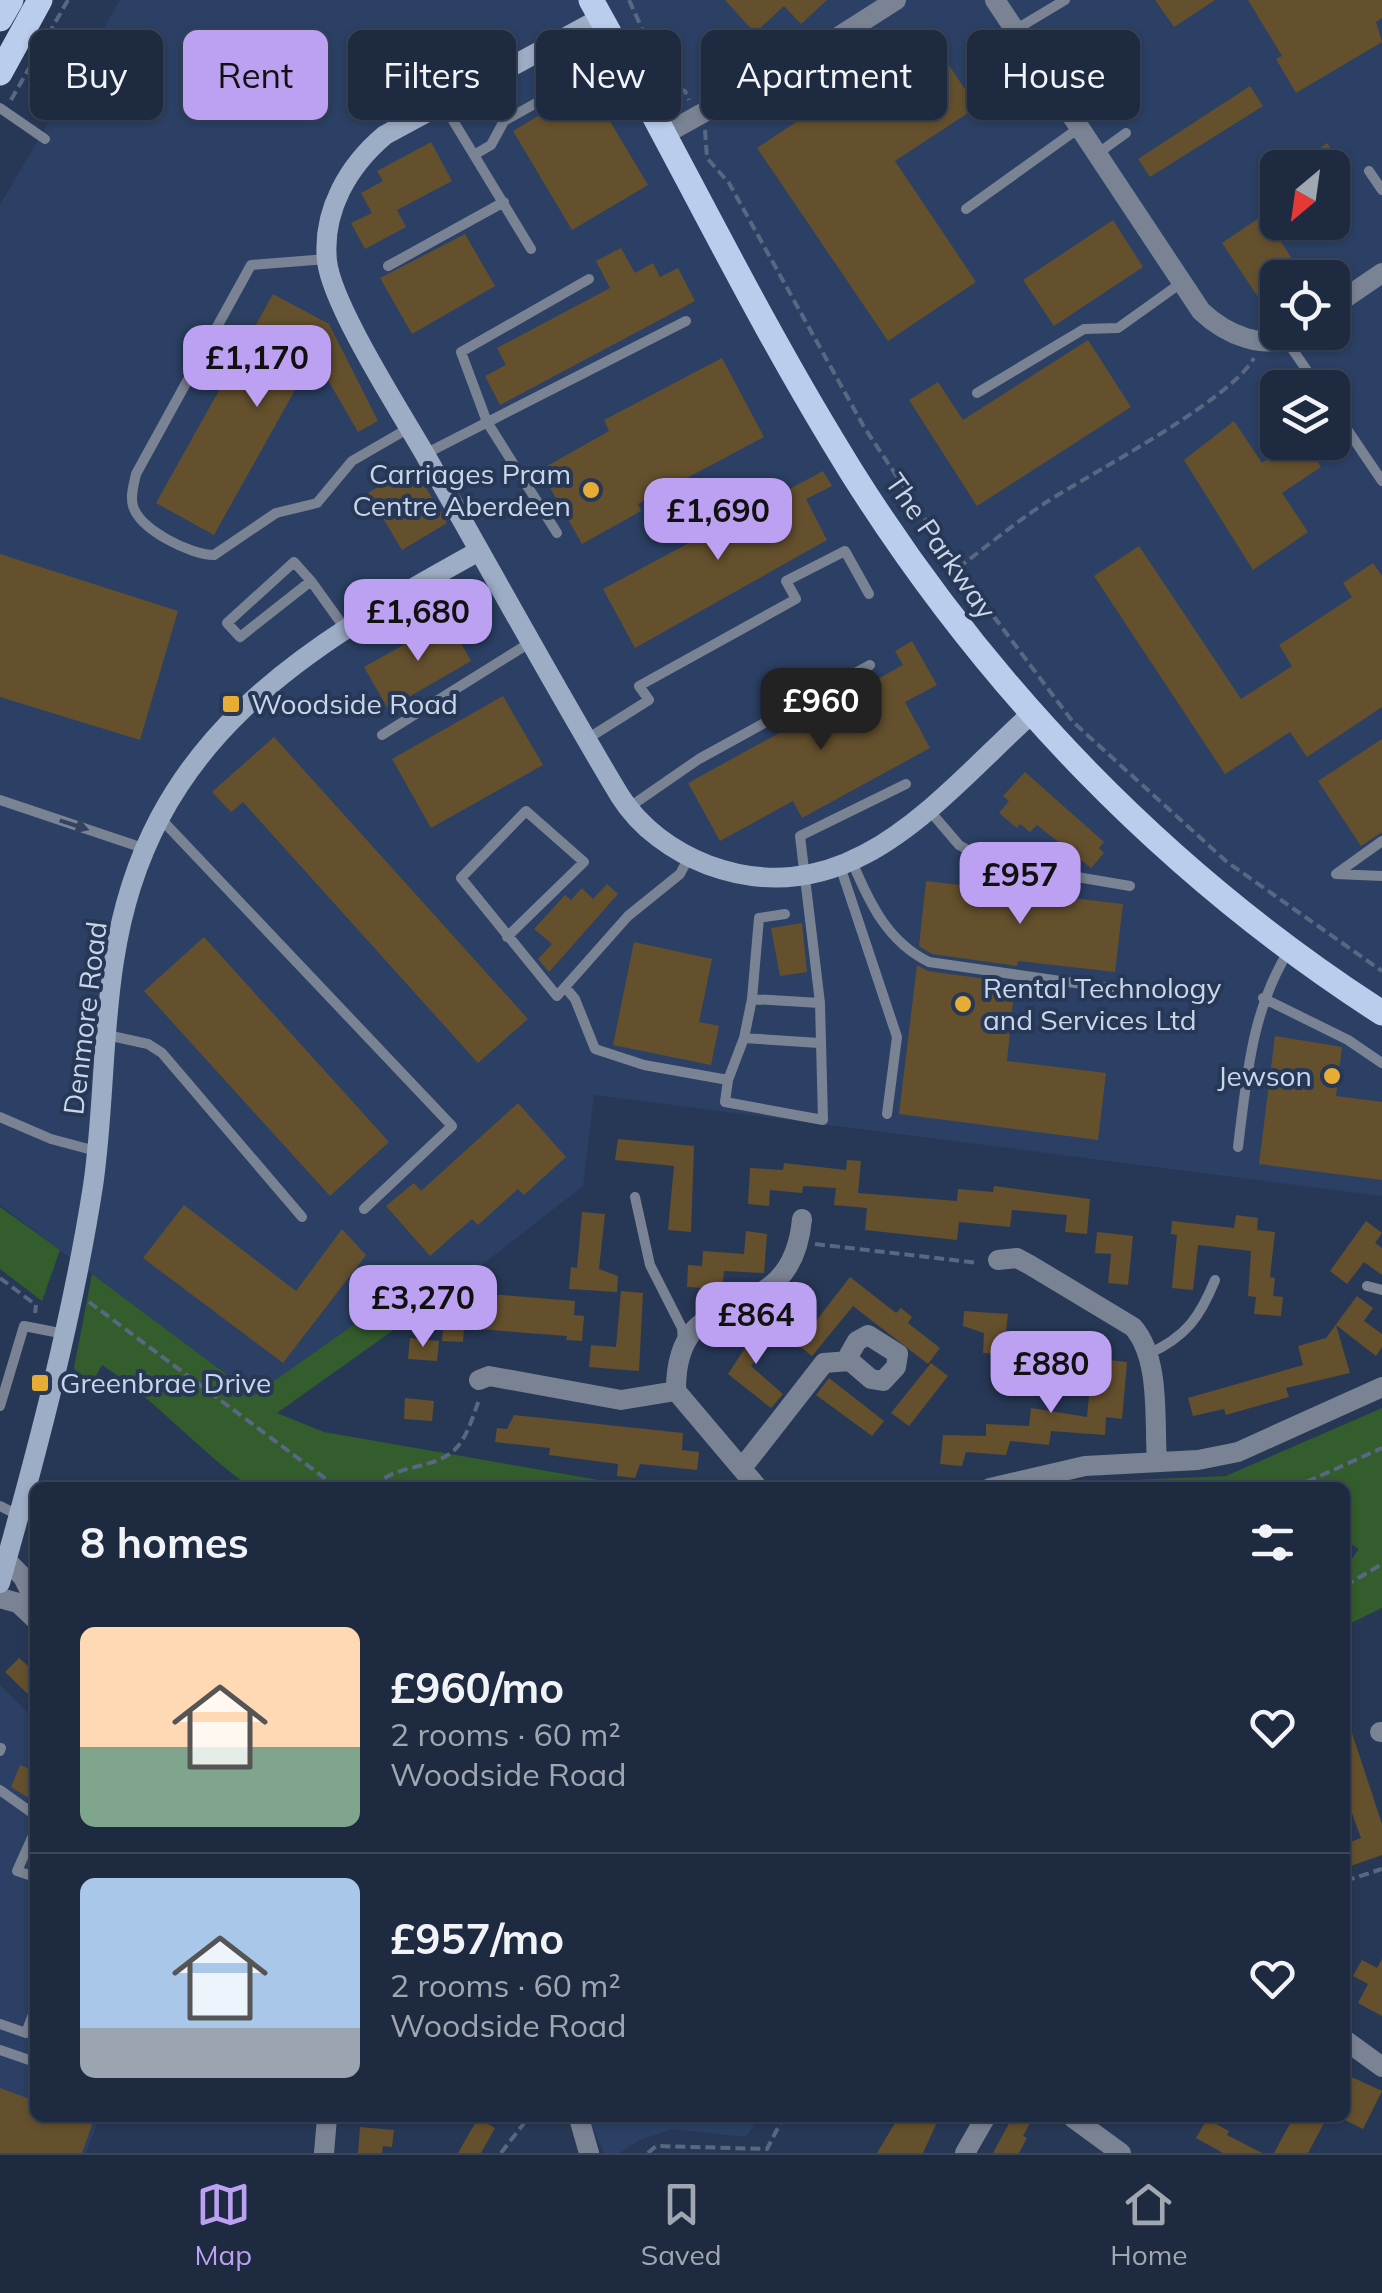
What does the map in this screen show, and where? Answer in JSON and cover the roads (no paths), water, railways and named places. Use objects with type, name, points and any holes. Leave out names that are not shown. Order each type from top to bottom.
[{"type":"main road","points":[[0,19],[11,0]]},
{"type":"main road","points":[[0,72],[40,0]]},
{"type":"main road","name":"The Parkway","points":[[596,9],[850,469],[904,552],[1031,714],[1172,854],[1290,949],[1382,1013]]},
{"type":"street","points":[[995,0],[1015,30]]},
{"type":"street","points":[[848,30],[891,2]]},
{"type":"street","points":[[516,59],[596,9]]},
{"type":"street","points":[[664,134],[701,112]]},
{"type":"street","points":[[411,120],[385,134],[357,161],[330,216],[327,259],[339,298],[628,809],[689,857],[728,872],[766,878],[802,876],[846,866],[928,809],[1031,714]]},
{"type":"street","points":[[1074,120],[1182,282],[1220,329],[1260,339]]},
{"type":"street","points":[[1350,294],[1382,272]]},
{"type":"street","name":"Denmore Road","points":[[0,1583],[6,1560],[9,1510],[65,1334],[74,1292],[97,1152],[121,926],[161,820],[192,766],[238,710],[294,662],[344,627],[479,551]]},
{"type":"street","points":[[676,1391],[690,1330],[704,1318],[765,1293],[780,1279],[800,1242],[802,1219]]},
{"type":"street","points":[[1030,1265],[1039,1243]]},
{"type":"street","points":[[998,1260],[1017,1258],[1133,1327],[1148,1354],[1157,1462]]},
{"type":"street","points":[[742,1468],[824,1363],[850,1361]]},
{"type":"street","points":[[479,1380],[489,1376],[621,1400],[676,1391]]},
{"type":"street","points":[[1016,1482],[1085,1466],[1238,1452],[1382,1387]]},
{"type":"street","points":[[676,1391],[753,1482]]},
{"type":"street","points":[[6,1560],[24,1577],[30,1591]]},
{"type":"street","points":[[0,1598],[18,1603],[30,1614]]},
{"type":"street","points":[[1350,2044],[1382,2068]]},
{"type":"street","points":[[324,2153],[327,2122]]},
{"type":"street","points":[[583,2122],[588,2153]]},
{"type":"street","points":[[965,2153],[983,2122]]},
{"type":"street","points":[[1078,2122],[1121,2153]]},
{"type":"lane","points":[[1024,30],[1065,0]]},
{"type":"lane","points":[[474,155],[491,145],[504,121],[536,103]]},
{"type":"lane","points":[[3,109],[45,139]]},
{"type":"lane","points":[[453,120],[531,249]]},
{"type":"lane","points":[[966,209],[1079,128]]},
{"type":"lane","points":[[1097,154],[1126,134]]},
{"type":"lane","points":[[1369,171],[1382,190]]},
{"type":"lane","points":[[388,266],[504,202]]},
{"type":"lane","points":[[327,259],[251,265],[136,474],[132,502],[136,512],[186,548],[214,555],[276,512],[317,503],[352,461],[410,428]]},
{"type":"lane","points":[[557,533],[487,422],[461,352],[589,279]]},
{"type":"lane","points":[[977,393],[1084,329],[1118,328],[1182,282]]},
{"type":"lane","points":[[425,454],[686,321]]},
{"type":"lane","points":[[1350,434],[1382,481]]},
{"type":"lane","points":[[587,739],[649,700],[638,686],[796,599],[786,580],[845,551],[869,594]]},
{"type":"lane","points":[[310,582],[240,637],[227,623],[294,562],[310,582],[344,627]]},
{"type":"lane","points":[[382,735],[531,642]]},
{"type":"lane","points":[[628,809],[699,759],[870,665]]},
{"type":"lane","points":[[785,914],[759,918],[752,999],[725,1102],[823,1120],[820,1004],[800,836],[906,784]]},
{"type":"lane","points":[[0,800],[148,849]]},
{"type":"lane","points":[[928,809],[958,845],[989,862],[1130,886]]},
{"type":"lane","points":[[507,937],[584,862],[526,812],[461,878],[507,937],[557,996],[628,916],[680,874],[689,857]]},
{"type":"lane","points":[[161,820],[452,1126],[364,1210]]},
{"type":"lane","points":[[1382,841],[1336,874],[1382,876]]},
{"type":"lane","points":[[846,866],[883,924],[914,955],[929,962],[1123,990]]},
{"type":"lane","points":[[846,866],[897,1038],[887,1114]]},
{"type":"lane","points":[[1238,1147],[1254,1028],[1263,998],[1290,949]]},
{"type":"lane","points":[[565,987],[575,999],[595,1048],[644,1065],[728,1080]]},
{"type":"lane","points":[[1263,998],[1348,1040],[1382,1063]]},
{"type":"lane","points":[[752,999],[820,1004]]},
{"type":"lane","points":[[108,1035],[148,1044],[162,1053],[302,1217]]},
{"type":"lane","points":[[744,1038],[819,1044]]},
{"type":"lane","points":[[0,1118],[51,1140],[97,1152]]},
{"type":"lane","points":[[635,1197],[650,1265],[682,1328],[684,1346]]},
{"type":"lane","points":[[1148,1354],[1172,1343],[1193,1325],[1215,1280]]},
{"type":"lane","points":[[1367,1286],[1382,1290]]},
{"type":"lane","points":[[0,1406],[24,1326],[65,1334]]},
{"type":"lane","points":[[0,1790],[30,1811]]},
{"type":"lane","points":[[30,1842],[17,1871],[30,1875]]},
{"type":"lane","points":[[0,2024],[26,2032],[30,2022]]},
{"type":"lane","points":[[0,2050],[30,2060]]},
{"type":"place","name":"Carriages Pram Centre Aberdeen","points":[[591,490]]},
{"type":"place","name":"Woodside Road","points":[[231,704]]},
{"type":"place","name":"Rental Technology and Services Ltd","points":[[963,1004]]},
{"type":"place","name":"Jewson","points":[[1332,1076]]},
{"type":"place","name":"Greenbrae Drive","points":[[40,1383]]}]
